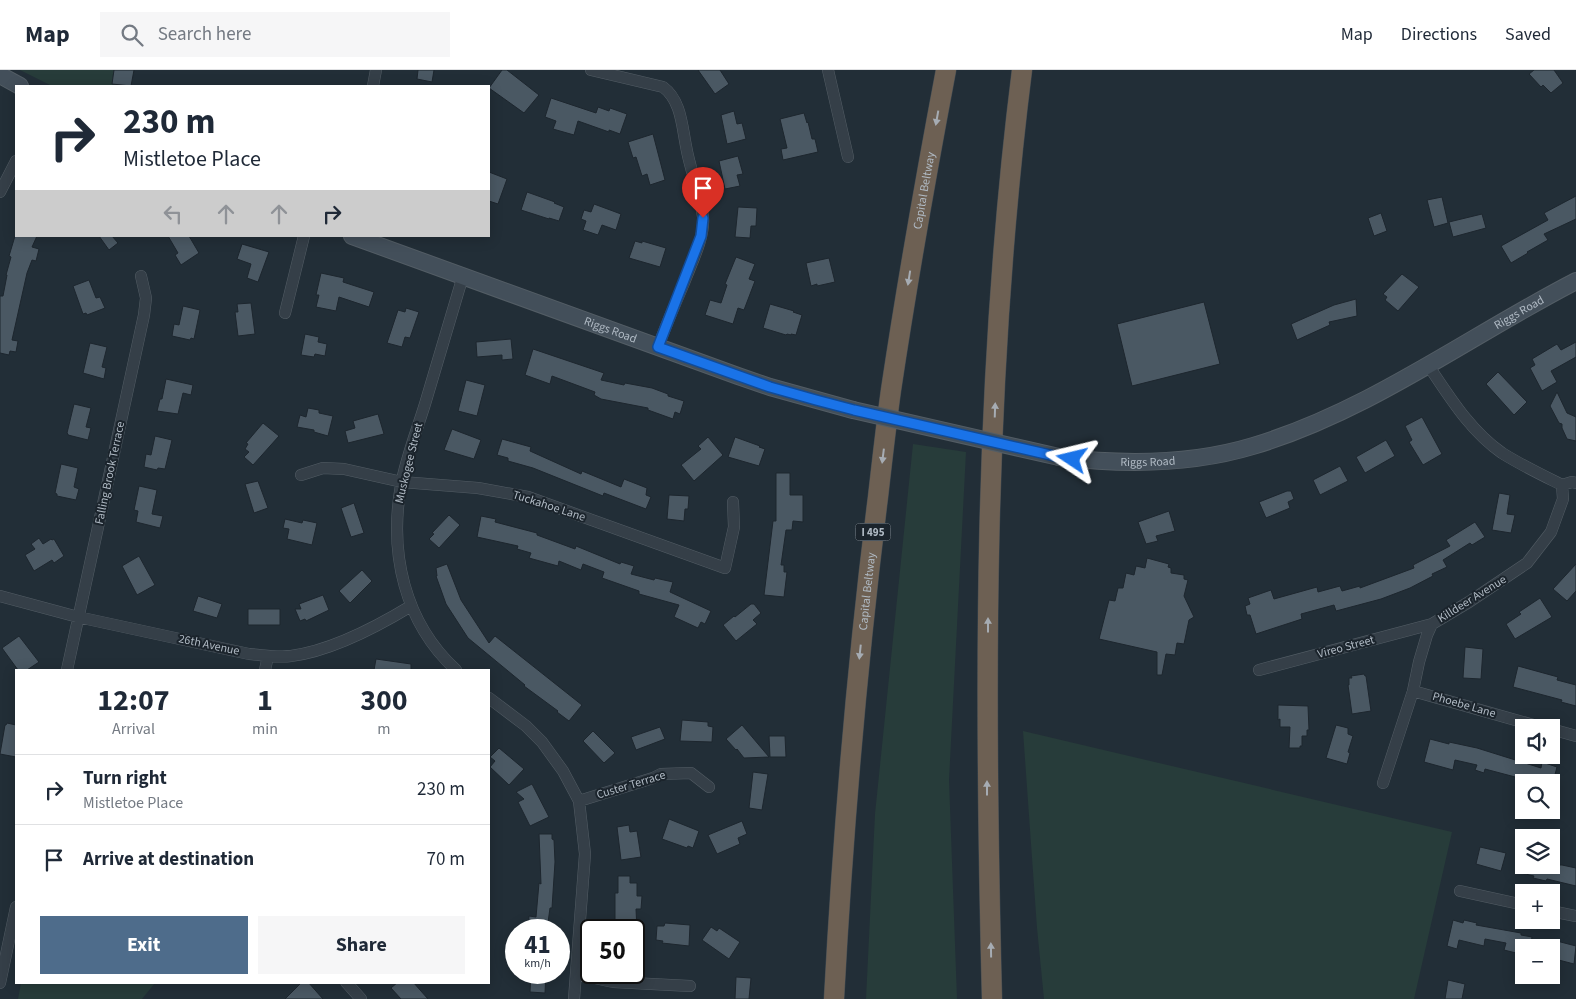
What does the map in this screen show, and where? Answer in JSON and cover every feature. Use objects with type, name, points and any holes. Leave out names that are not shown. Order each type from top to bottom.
[{"type":"highway","name":"Capital Beltway","points":[[834,999],[858,666],[872,540],[894,374],[926,176],[946,70]]},
{"type":"highway","points":[[992,999],[988,811],[988,574],[1001,294],[1008,198],[1022,70]]},
{"type":"main road","points":[[0,75],[18,85]]},
{"type":"main road","name":"Riggs Road","points":[[355,237],[770,387],[854,410],[1059,457],[1120,463],[1184,460],[1252,446],[1306,428],[1398,382],[1576,281]]},
{"type":"street","points":[[374,85],[376,70]]},
{"type":"street","points":[[591,70],[663,88],[671,93],[682,122],[688,160],[703,225],[689,269],[658,347]]},
{"type":"street","points":[[828,70],[848,157]]},
{"type":"street","points":[[0,192],[15,164]]},
{"type":"street","points":[[284,313],[304,237]]},
{"type":"street","name":"Falling Brook Terrace","points":[[67,669],[144,316],[146,298],[141,276]]},
{"type":"street","name":"Muskogee Street","points":[[455,669],[436,649],[423,630],[411,606],[400,565],[397,543],[398,509],[402,482],[463,276]]},
{"type":"street","points":[[1428,365],[1459,410],[1501,452],[1562,486],[1572,482],[1576,483]]},
{"type":"street","name":"Tuckahoe Lane","points":[[301,475],[323,468],[344,470],[402,482],[478,488],[528,497],[725,568],[734,527],[733,502]]},
{"type":"street","name":"Killdeer Avenue","points":[[1383,783],[1413,691],[1418,662],[1432,624],[1469,602],[1527,562],[1550,532],[1563,499],[1562,486]]},
{"type":"street","name":"26th Avenue","points":[[0,596],[78,617],[249,654],[268,656],[291,656],[322,648],[381,624],[411,606]]},
{"type":"street","name":"Vireo Street","points":[[1259,670],[1432,624]]},
{"type":"street","points":[[265,669],[268,656]]},
{"type":"street","name":"Phoebe Lane","points":[[1413,691],[1515,720]]},
{"type":"street","points":[[490,699],[526,726],[542,742],[563,771],[579,801],[585,854],[574,999]]},
{"type":"street","points":[[1560,732],[1576,736]]},
{"type":"street","name":"Custer Terrace","points":[[579,801],[661,774],[692,773],[709,788]]},
{"type":"street","points":[[1460,891],[1515,903]]},
{"type":"street","points":[[0,983],[15,912]]},
{"type":"street","points":[[1560,913],[1576,916]]},
{"type":"street","points":[[576,974],[613,982],[690,986]]},
{"type":"street","points":[[348,984],[361,999]]},
{"type":"green space","points":[[20,70],[129,70],[120,85],[50,85]]},
{"type":"green space","points":[[913,444],[966,452],[949,780],[957,999],[866,999],[875,814]]},
{"type":"green space","points":[[1023,731],[1452,832],[1414,999],[1044,999]]},
{"type":"green space","points":[[21,984],[154,984],[142,999],[18,999]]},
{"type":"building","points":[[114,70],[134,70],[131,85],[112,84]]},
{"type":"building","points":[[418,70],[434,70],[432,82],[417,79]]},
{"type":"building","points":[[502,70],[507,70],[539,95],[524,113],[490,89]]},
{"type":"building","points":[[698,70],[720,70],[729,84],[715,94]]},
{"type":"building","points":[[1534,70],[1554,70],[1563,83],[1551,93],[1543,85],[1541,87],[1529,74]]},
{"type":"building","points":[[551,98],[596,113],[598,107],[609,111],[610,108],[627,114],[620,134],[578,121],[574,135],[553,129],[556,121],[545,117]]},
{"type":"building","points":[[734,111],[737,124],[742,123],[746,139],[727,144],[721,115]]},
{"type":"building","points":[[804,113],[812,139],[815,139],[818,152],[783,160],[781,149],[787,148],[780,119]]},
{"type":"building","points":[[653,134],[665,180],[650,185],[647,174],[642,176],[636,157],[633,158],[628,142]]},
{"type":"building","points":[[738,156],[743,174],[737,175],[740,186],[725,189],[719,161]]},
{"type":"building","points":[[490,172],[507,179],[498,204],[490,201]]},
{"type":"building","points":[[527,192],[564,207],[559,221],[521,210]]},
{"type":"building","points":[[1576,196],[1576,219],[1544,234],[1548,240],[1511,263],[1501,246],[1548,220],[1544,213]]},
{"type":"building","points":[[1442,197],[1448,223],[1434,227],[1427,200]]},
{"type":"building","points":[[594,204],[621,214],[616,230],[602,225],[598,235],[583,230],[586,221],[581,219],[584,210],[591,212]]},
{"type":"building","points":[[738,207],[757,208],[756,226],[751,226],[750,238],[735,237]]},
{"type":"building","points":[[1381,213],[1387,231],[1374,236],[1368,218]]},
{"type":"building","points":[[1482,214],[1486,228],[1453,237],[1449,222]]},
{"type":"building","points":[[15,236],[37,237],[32,247],[39,249],[36,261],[32,260],[27,273],[12,340],[18,341],[16,352],[10,351],[9,355],[0,353],[0,296],[3,296],[11,257],[9,256]]},
{"type":"building","points":[[100,237],[113,237],[118,243],[109,250]]},
{"type":"building","points":[[169,237],[190,237],[199,253],[181,265],[175,255],[178,253]]},
{"type":"building","points":[[635,241],[642,243],[642,241],[666,248],[660,267],[629,258]]},
{"type":"building","points":[[242,244],[269,252],[258,282],[247,278],[251,264],[237,259]]},
{"type":"building","points":[[736,257],[755,264],[749,279],[755,281],[744,310],[738,308],[733,324],[705,315],[710,300],[721,303],[727,285],[725,284]]},
{"type":"building","points":[[829,258],[835,282],[811,286],[806,263]]},
{"type":"building","points":[[321,273],[344,278],[343,282],[374,292],[369,307],[339,297],[336,311],[316,307],[319,295],[316,295]]},
{"type":"building","points":[[1402,274],[1419,287],[1398,311],[1385,300],[1387,297],[1383,294]]},
{"type":"building","points":[[89,280],[96,298],[100,297],[105,308],[87,315],[86,313],[83,314],[73,286]]},
{"type":"building","points":[[1356,299],[1357,316],[1329,322],[1330,325],[1297,340],[1291,324],[1334,305]]},
{"type":"building","points":[[1204,302],[1220,364],[1132,386],[1117,324]]},
{"type":"building","points":[[251,303],[255,334],[238,336],[235,312],[238,312],[237,304]]},
{"type":"building","points":[[770,304],[802,315],[796,335],[786,335],[763,328]]},
{"type":"building","points":[[183,306],[200,310],[194,339],[191,338],[190,340],[172,336],[174,324],[179,325]]},
{"type":"building","points":[[406,308],[419,312],[410,338],[405,337],[402,347],[387,343],[398,310],[405,312]]},
{"type":"building","points":[[305,334],[319,337],[318,342],[327,344],[325,356],[315,354],[314,357],[301,355]]},
{"type":"building","points":[[511,339],[513,359],[502,360],[502,355],[477,357],[476,342]]},
{"type":"building","points":[[1576,342],[1576,357],[1551,371],[1557,382],[1542,391],[1530,368],[1535,365],[1532,359],[1557,344],[1561,350]]},
{"type":"building","points":[[90,343],[107,347],[102,367],[106,368],[104,379],[83,373]]},
{"type":"building","points":[[533,349],[604,373],[601,380],[652,388],[684,401],[680,414],[675,412],[673,419],[648,410],[648,408],[601,399],[594,395],[595,392],[552,376],[550,384],[525,375]]},
{"type":"building","points":[[1498,372],[1527,402],[1514,415],[1486,384]]},
{"type":"building","points":[[166,379],[193,385],[191,395],[183,393],[178,414],[157,411],[160,399],[162,399]]},
{"type":"building","points":[[466,380],[485,385],[477,416],[458,411]]},
{"type":"building","points":[[1557,392],[1567,413],[1576,417],[1576,441],[1567,439],[1562,424],[1559,423],[1550,406]]},
{"type":"building","points":[[74,404],[91,408],[86,427],[91,428],[88,440],[68,435],[67,433]]},
{"type":"building","points":[[308,408],[333,416],[328,436],[314,432],[314,430],[297,427],[300,415],[306,417]]},
{"type":"building","points":[[378,414],[384,434],[348,443],[345,431],[355,428],[353,421]]},
{"type":"building","points":[[1422,417],[1442,454],[1423,465],[1409,442],[1412,440],[1405,426]]},
{"type":"building","points":[[263,423],[279,436],[253,465],[244,457],[249,452],[245,449],[248,444],[246,443]]},
{"type":"building","points":[[452,429],[481,440],[474,459],[444,450]]},
{"type":"building","points":[[155,436],[172,440],[165,469],[158,468],[157,470],[144,467],[146,454],[151,455]]},
{"type":"building","points":[[708,437],[723,455],[694,481],[681,465],[701,449],[698,446]]},
{"type":"building","points":[[735,437],[765,449],[759,466],[728,457]]},
{"type":"building","points":[[502,439],[531,447],[530,451],[581,474],[582,471],[621,487],[624,479],[647,488],[646,495],[651,497],[646,509],[604,493],[603,496],[533,468],[508,461],[508,458],[497,455]]},
{"type":"building","points":[[1386,440],[1395,456],[1365,473],[1356,457]]},
{"type":"building","points":[[61,464],[78,468],[74,487],[79,489],[76,500],[57,496],[55,493]]},
{"type":"building","points":[[1340,466],[1348,481],[1320,495],[1313,480]]},
{"type":"building","points":[[776,473],[790,473],[790,495],[803,495],[803,522],[793,521],[792,530],[786,530],[781,565],[784,565],[784,572],[787,572],[784,597],[764,595],[773,521],[776,521]]},
{"type":"building","points":[[258,481],[268,508],[254,513],[245,484]]},
{"type":"building","points":[[139,486],[157,490],[152,514],[163,516],[160,528],[136,522],[138,511],[134,510]]},
{"type":"building","points":[[1291,491],[1294,499],[1288,502],[1290,508],[1266,518],[1259,502]]},
{"type":"building","points":[[1499,493],[1510,495],[1507,514],[1515,515],[1511,533],[1492,530]]},
{"type":"building","points":[[669,495],[689,496],[688,509],[685,509],[684,521],[667,519]]},
{"type":"building","points":[[354,503],[364,533],[351,537],[341,508]]},
{"type":"building","points":[[1169,511],[1175,531],[1156,536],[1158,541],[1146,544],[1138,522]]},
{"type":"building","points":[[449,515],[460,525],[439,548],[429,539],[434,534],[432,533]]},
{"type":"building","points":[[481,516],[496,519],[495,522],[537,533],[537,535],[575,549],[576,546],[620,564],[621,562],[634,566],[631,574],[654,580],[655,578],[673,582],[670,592],[711,611],[705,624],[701,622],[698,628],[674,617],[679,605],[639,594],[639,591],[602,578],[604,572],[583,564],[581,570],[559,561],[558,566],[529,558],[531,553],[517,549],[518,546],[477,537]]},
{"type":"building","points":[[285,519],[302,523],[303,520],[317,523],[312,545],[287,539],[289,529],[283,528]]},
{"type":"building","points":[[1475,522],[1485,537],[1472,545],[1470,543],[1443,560],[1447,567],[1410,588],[1381,599],[1336,611],[1334,605],[1301,614],[1302,619],[1256,634],[1250,615],[1247,615],[1245,606],[1250,604],[1248,598],[1271,590],[1274,599],[1317,587],[1318,592],[1340,586],[1342,591],[1360,586],[1360,588],[1414,568],[1413,565],[1450,546],[1446,540]]},
{"type":"building","points":[[39,538],[43,544],[54,539],[64,556],[54,563],[52,560],[34,571],[25,555],[35,549],[31,544]]},
{"type":"building","points":[[139,556],[155,585],[137,595],[122,566]]},
{"type":"building","points":[[1147,558],[1169,564],[1168,567],[1171,568],[1171,573],[1184,575],[1184,579],[1188,580],[1184,596],[1194,617],[1189,620],[1184,644],[1177,643],[1175,655],[1166,654],[1162,675],[1157,675],[1157,652],[1099,639],[1109,600],[1115,601],[1118,588],[1123,588],[1126,573],[1134,575],[1136,566],[1145,568]]},
{"type":"building","points":[[447,564],[461,600],[489,643],[495,636],[582,705],[569,721],[524,686],[468,638],[446,604],[436,576],[436,568]]},
{"type":"building","points":[[1576,564],[1576,591],[1567,601],[1553,589]]},
{"type":"building","points":[[362,570],[372,581],[350,603],[339,591]]},
{"type":"building","points":[[323,595],[329,610],[306,621],[305,619],[300,621],[295,609],[301,609],[299,604]]},
{"type":"building","points":[[198,596],[222,604],[217,618],[193,611]]},
{"type":"building","points":[[1540,598],[1552,617],[1515,639],[1506,624],[1521,614],[1519,612]]},
{"type":"building","points":[[751,604],[754,604],[761,613],[753,620],[757,624],[736,641],[723,625]]},
{"type":"building","points":[[248,609],[280,609],[280,625],[248,625]]},
{"type":"building","points":[[19,636],[39,662],[28,669],[17,669],[2,648]]},
{"type":"building","points":[[1465,647],[1483,649],[1481,679],[1463,678]]},
{"type":"building","points":[[376,659],[411,664],[411,669],[374,669]]},
{"type":"building","points":[[1518,666],[1558,677],[1557,680],[1576,685],[1576,706],[1561,702],[1562,700],[1513,687]]},
{"type":"building","points":[[1364,674],[1366,676],[1371,711],[1352,714],[1348,685],[1349,678]]},
{"type":"building","points":[[1278,705],[1308,706],[1309,730],[1307,730],[1307,736],[1302,736],[1302,746],[1300,748],[1289,748],[1290,727],[1280,727]]},
{"type":"building","points":[[682,720],[708,722],[708,726],[713,727],[712,742],[680,741]]},
{"type":"building","points":[[7,723],[15,725],[15,757],[0,754]]},
{"type":"building","points":[[742,725],[769,757],[744,758],[726,739]]},
{"type":"building","points":[[1336,725],[1348,728],[1348,734],[1353,736],[1348,752],[1350,753],[1347,764],[1326,758]]},
{"type":"building","points":[[660,727],[665,739],[636,750],[631,737]]},
{"type":"building","points":[[593,731],[615,753],[604,763],[583,741]]},
{"type":"building","points":[[769,736],[785,736],[786,757],[770,757]]},
{"type":"building","points":[[1430,739],[1477,748],[1515,760],[1515,764],[1528,764],[1541,768],[1542,764],[1548,764],[1557,767],[1555,774],[1515,774],[1515,777],[1485,769],[1484,773],[1475,770],[1477,765],[1455,760],[1453,770],[1424,762]]},
{"type":"building","points":[[499,748],[524,769],[509,785],[490,767],[495,761],[490,757]]},
{"type":"building","points":[[753,772],[768,774],[762,810],[749,808]]},
{"type":"building","points":[[532,784],[549,817],[530,826],[518,802],[524,799],[516,792]]},
{"type":"building","points":[[669,819],[699,831],[693,848],[688,846],[687,848],[662,839]]},
{"type":"building","points":[[742,821],[747,834],[738,838],[740,844],[717,854],[708,835]]},
{"type":"building","points":[[629,825],[630,832],[637,831],[641,857],[621,860],[617,827]]},
{"type":"building","points":[[539,834],[552,834],[555,862],[552,908],[550,908],[548,919],[529,919],[529,916],[536,917],[539,883],[541,884]]},
{"type":"building","points":[[1480,847],[1506,853],[1501,871],[1476,864]]},
{"type":"building","points":[[1560,865],[1576,868],[1576,886],[1547,879],[1546,881],[1533,878],[1534,876],[1525,874],[1560,874]]},
{"type":"building","points":[[618,876],[630,876],[630,883],[637,883],[637,896],[642,896],[641,909],[636,909],[636,919],[615,919],[615,893],[618,893]]},
{"type":"building","points":[[1453,920],[1463,923],[1464,920],[1477,923],[1476,925],[1521,933],[1521,935],[1532,937],[1532,939],[1515,939],[1515,953],[1504,950],[1506,943],[1485,939],[1484,946],[1459,940],[1457,949],[1447,946]]},
{"type":"building","points":[[665,923],[690,925],[689,946],[662,943],[663,941],[656,940],[657,926],[664,926]]},
{"type":"building","points":[[711,927],[717,931],[719,928],[740,942],[729,959],[702,940]]},
{"type":"building","points":[[1560,942],[1576,946],[1574,964],[1560,960]]},
{"type":"building","points":[[736,977],[751,978],[749,999],[735,999]]},
{"type":"building","points":[[1448,980],[1465,984],[1462,999],[1445,999]]},
{"type":"building","points":[[300,984],[310,984],[323,999],[285,999]]},
{"type":"building","points":[[396,984],[415,984],[428,999],[401,999],[391,988]]},
{"type":"building","points":[[530,984],[545,984],[545,993],[530,992]]},
{"type":"route","points":[[703,218],[701,236],[658,347],[770,387],[854,410],[1072,459]]}]
